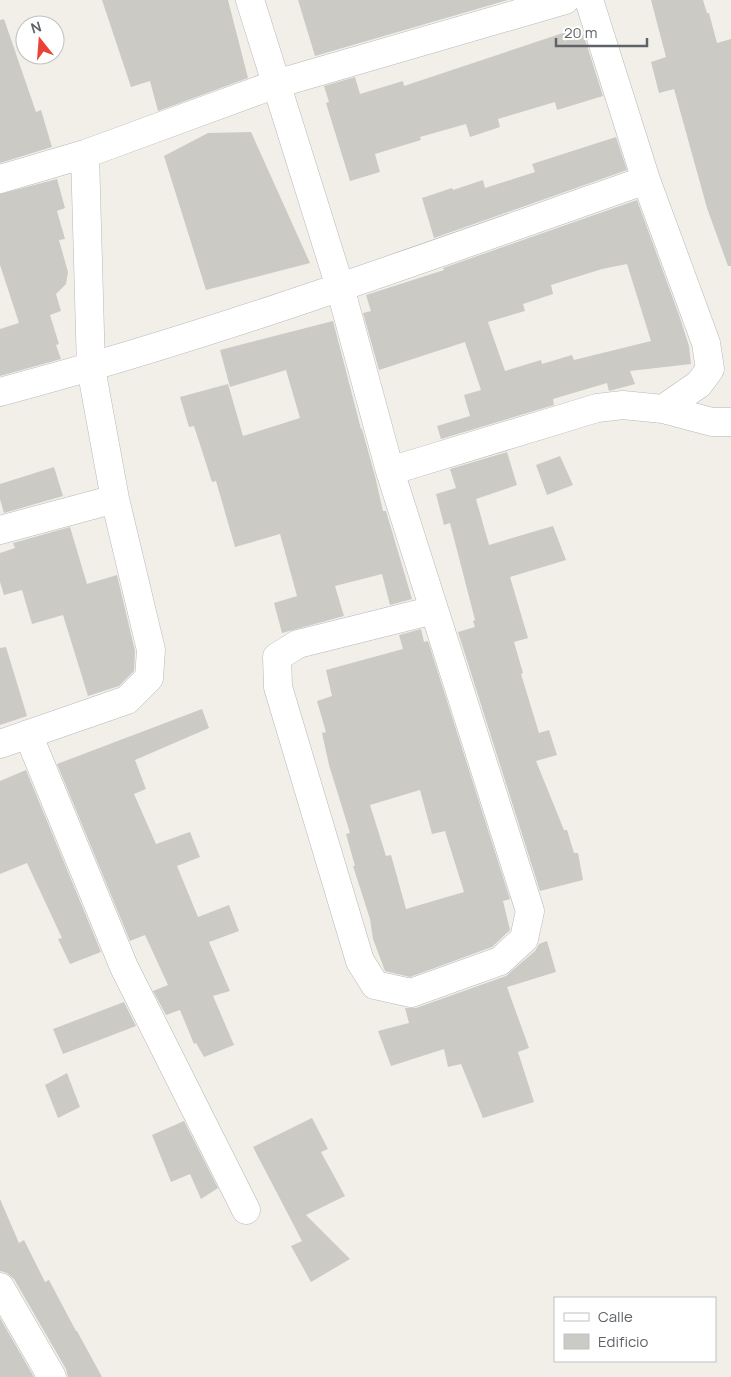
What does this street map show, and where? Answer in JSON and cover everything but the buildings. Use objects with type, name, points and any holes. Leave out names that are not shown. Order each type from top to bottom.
[{"type":"street","points":[[250,0],[340,287],[390,471],[530,911],[524,939],[500,961],[411,992],[375,985],[360,961],[278,687],[277,657],[298,644],[434,610]]},
{"type":"street","points":[[0,179],[85,154],[276,84],[565,0]]},
{"type":"street","points":[[589,0],[646,180],[706,343],[710,369],[699,384],[663,409]]},
{"type":"street","points":[[0,744],[127,700],[149,678],[151,650],[115,499],[92,368],[85,154]]},
{"type":"street","points":[[0,392],[92,368],[340,287],[646,180]]},
{"type":"street","points":[[390,471],[597,408],[623,405],[663,409],[712,422],[731,422]]},
{"type":"street","points":[[0,530],[115,499]]},
{"type":"street","points":[[28,734],[124,967],[246,1210]]},
{"type":"street","points":[[0,1287],[9,1327],[52,1377]]}]
